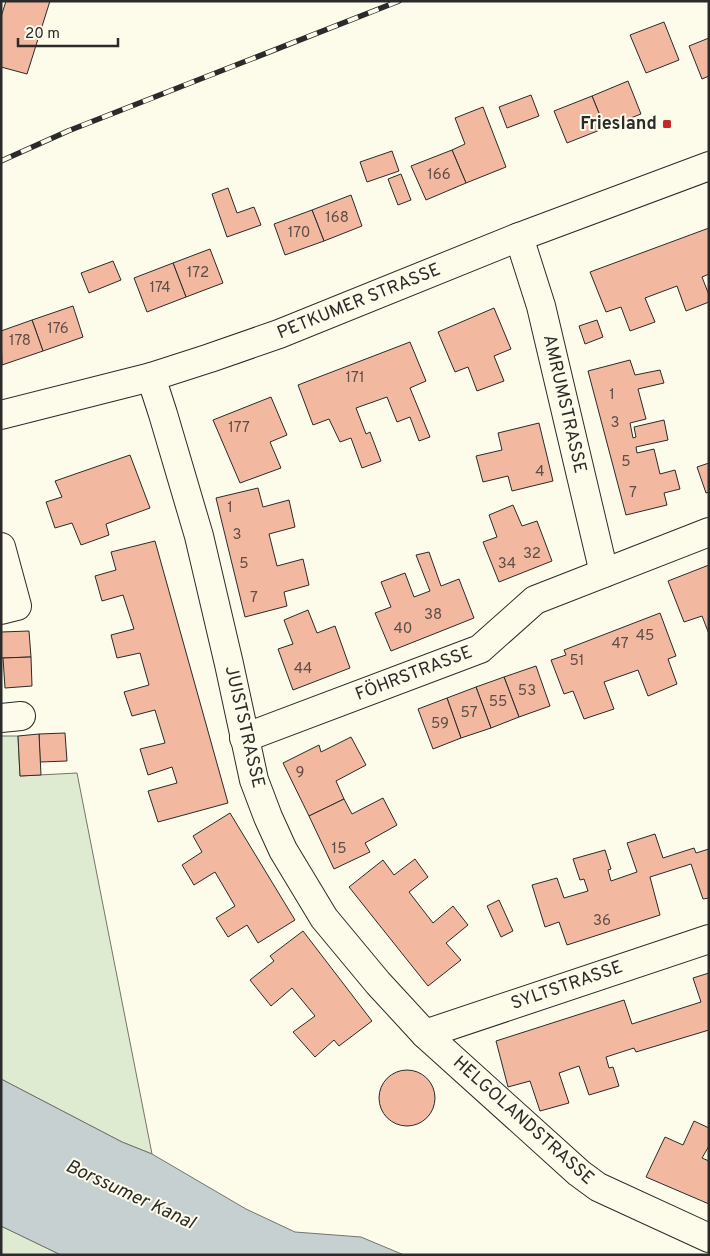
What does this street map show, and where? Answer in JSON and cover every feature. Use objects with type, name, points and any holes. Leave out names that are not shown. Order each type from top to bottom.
[{"type":"street","name":"PETKUMER STRASSE","points":[[1,415],[151,377],[279,334],[519,238],[709,166]]},
{"type":"street","name":"AMRUMSTRASSE","points":[[519,238],[541,306],[604,573]]},
{"type":"street","name":"JUISTSTRASSE","points":[[151,377],[199,536],[254,780],[263,804],[288,859],[324,918],[378,983],[425,1034]]},
{"type":"street","name":"FÖHRSTRASSE","points":[[244,738],[480,649],[535,600],[709,532]]},
{"type":"street","points":[[1,547],[17,606],[1,610]]},
{"type":"street","name":"SYLTSTRASSE","points":[[425,1034],[709,939]]},
{"type":"street","name":"HELGOLANDSTRASSE","points":[[425,1034],[579,1173],[598,1187],[709,1238]]},
{"type":"green space","points":[[1,736],[18,736],[20,776],[77,773],[152,1154],[122,1142],[1,1079]]},
{"type":"green space","points":[[1,1226],[61,1255],[1,1255]]},
{"type":"water","name":"Borssumer Kanal","points":[[1,1079],[122,1142],[152,1154],[246,1209],[295,1232],[361,1237],[404,1255],[61,1255],[1,1226]]},
{"type":"building","points":[[6,1],[50,1],[27,74],[1,67],[1,17]]},
{"type":"building","points":[[664,22],[679,60],[646,73],[630,35]]},
{"type":"building","points":[[709,38],[709,76],[702,79],[689,46]]},
{"type":"building","points":[[628,81],[641,114],[605,128],[592,96]]},
{"type":"building","points":[[531,95],[539,116],[507,128],[499,107]]},
{"type":"building","points":[[592,96],[605,128],[567,143],[554,111]]},
{"type":"building","points":[[483,107],[506,167],[466,183],[452,150],[465,144],[455,118]]},
{"type":"building","points":[[452,150],[466,183],[426,200],[411,166]]},
{"type":"building","points":[[392,151],[399,171],[367,182],[360,162]]},
{"type":"building","points":[[401,174],[411,200],[398,205],[388,179]]},
{"type":"building","points":[[228,188],[237,213],[254,207],[261,225],[227,237],[212,194]]},
{"type":"building","points":[[351,195],[362,226],[324,241],[312,210]]},
{"type":"building","points":[[312,210],[324,241],[285,255],[274,224]]},
{"type":"building","points":[[709,228],[709,274],[702,277],[709,295],[709,302],[686,311],[677,286],[645,298],[655,322],[630,331],[621,307],[606,312],[590,272]]},
{"type":"building","points":[[210,249],[223,283],[186,297],[173,263]]},
{"type":"building","points":[[113,261],[121,280],[89,293],[81,273]]},
{"type":"building","points":[[173,263],[186,297],[147,312],[134,278]]},
{"type":"building","points":[[73,306],[83,337],[43,351],[32,320]]},
{"type":"building","points":[[494,308],[511,349],[494,356],[504,381],[477,391],[468,367],[455,372],[438,332]]},
{"type":"building","points":[[32,320],[43,351],[2,365],[1,331]]},
{"type":"building","points":[[597,320],[603,337],[585,344],[579,326]]},
{"type":"building","points":[[410,342],[426,381],[410,388],[430,437],[419,441],[410,417],[397,422],[387,397],[356,408],[366,434],[370,432],[381,461],[362,468],[351,438],[340,442],[329,419],[313,425],[298,385]]},
{"type":"building","points":[[630,360],[635,375],[660,370],[664,383],[638,389],[646,419],[630,423],[633,438],[636,437],[634,427],[664,420],[668,440],[636,447],[637,453],[654,449],[660,474],[675,470],[680,489],[664,493],[667,505],[626,515],[588,371]]},
{"type":"building","points":[[271,397],[287,435],[270,442],[281,468],[240,483],[213,420]]},
{"type":"building","points":[[539,423],[553,481],[512,491],[508,476],[483,482],[476,456],[502,450],[498,433]]},
{"type":"building","points":[[130,455],[150,508],[106,524],[109,535],[81,545],[72,523],[55,528],[46,502],[62,497],[55,481]]},
{"type":"building","points":[[709,463],[709,492],[706,493],[697,467]]},
{"type":"building","points":[[258,488],[263,507],[289,500],[295,527],[269,534],[277,566],[303,559],[309,585],[284,592],[287,606],[245,617],[216,498]]},
{"type":"building","points":[[513,505],[522,526],[537,521],[552,561],[499,582],[483,542],[497,537],[489,515]]},
{"type":"building","points":[[155,541],[228,803],[158,822],[148,791],[177,783],[172,767],[148,775],[140,749],[165,743],[155,710],[132,716],[124,692],[149,685],[140,653],[117,658],[111,635],[134,629],[123,595],[102,601],[95,576],[116,570],[111,552]]},
{"type":"building","points":[[429,552],[441,586],[459,579],[474,618],[391,651],[375,613],[391,607],[381,582],[405,573],[414,597],[430,591],[416,555]]},
{"type":"building","points":[[709,565],[709,634],[702,616],[684,622],[668,581]]},
{"type":"building","points":[[308,610],[317,633],[335,626],[350,668],[293,690],[278,649],[293,644],[284,620]]},
{"type":"building","points":[[660,613],[676,656],[668,659],[677,684],[648,696],[638,670],[604,682],[614,709],[584,719],[573,691],[564,694],[551,660],[566,655],[564,650]]},
{"type":"building","points":[[29,631],[31,657],[1,658],[1,632]]},
{"type":"building","points":[[31,657],[32,686],[5,688],[3,658]]},
{"type":"building","points":[[536,666],[550,706],[519,717],[504,677]]},
{"type":"building","points":[[504,677],[519,717],[491,728],[476,687]]},
{"type":"building","points":[[476,687],[491,728],[461,738],[447,698]]},
{"type":"building","points":[[447,698],[461,738],[433,749],[418,709]]},
{"type":"building","points":[[65,733],[67,761],[40,762],[39,734]]},
{"type":"building","points":[[39,734],[41,775],[20,776],[18,736]]},
{"type":"building","points":[[351,737],[366,765],[336,781],[344,799],[309,816],[283,763],[319,745],[321,752]]},
{"type":"building","points":[[383,798],[397,825],[365,843],[370,852],[334,869],[309,816],[344,799],[352,814]]},
{"type":"building","points":[[230,813],[295,920],[258,943],[247,925],[228,937],[216,918],[235,906],[215,872],[194,885],[182,865],[202,852],[193,836]]},
{"type":"building","points":[[655,834],[663,858],[694,848],[696,853],[709,849],[709,898],[703,899],[691,864],[650,877],[660,915],[567,945],[559,922],[545,927],[532,885],[557,878],[564,898],[588,891],[584,879],[580,880],[573,859],[605,850],[611,869],[608,870],[611,881],[637,872],[627,843]]},
{"type":"building","points":[[415,859],[428,877],[409,892],[433,923],[453,906],[468,925],[446,943],[461,960],[428,986],[349,887],[383,860],[394,875]]},
{"type":"building","points":[[499,900],[513,931],[501,937],[487,906]]},
{"type":"building","points":[[303,931],[372,1021],[339,1046],[334,1040],[315,1057],[293,1032],[315,1016],[292,988],[271,1006],[250,980],[274,961],[270,956]]},
{"type":"building","points":[[709,973],[709,1030],[636,1052],[634,1048],[606,1057],[609,1068],[613,1067],[619,1086],[589,1095],[579,1066],[559,1073],[569,1103],[540,1111],[530,1081],[508,1087],[496,1041],[624,1000],[632,1024],[701,1002],[693,978]]},
{"type":"building","points":[[407,1070],[418,1072],[427,1078],[433,1087],[435,1098],[433,1109],[427,1118],[418,1124],[407,1126],[396,1124],[387,1118],[381,1109],[379,1098],[381,1087],[387,1078],[396,1072]]},
{"type":"building","points":[[694,1121],[709,1128],[709,1146],[702,1158],[709,1161],[709,1204],[646,1177],[665,1137],[683,1145]]},
{"type":"railway","points":[[1,161],[68,131],[399,1]]},
{"type":"place","name":"Friesland","points":[[667,124]]}]
